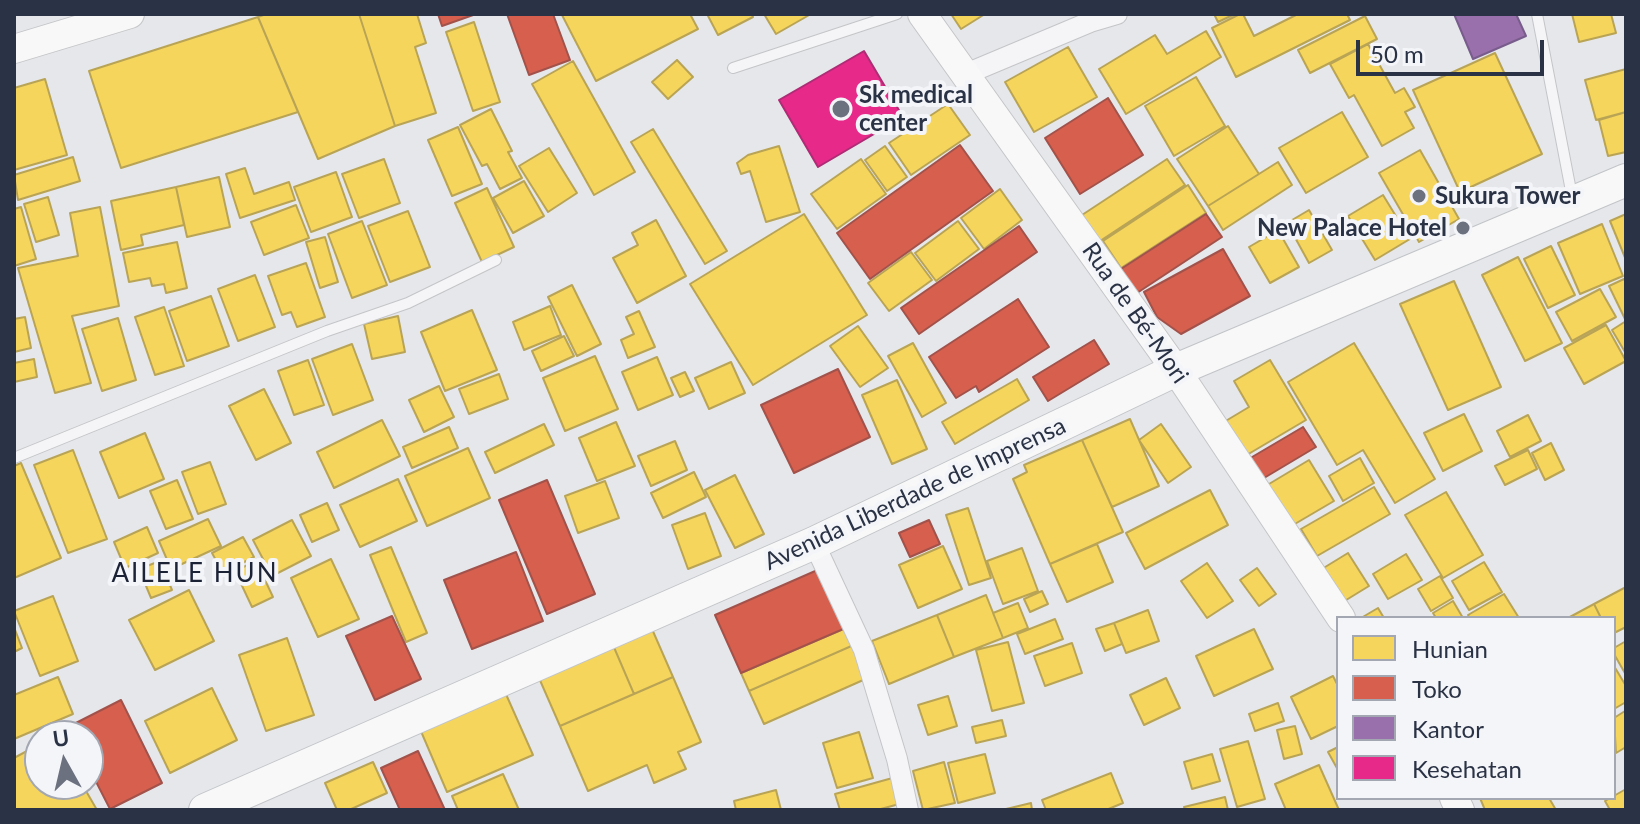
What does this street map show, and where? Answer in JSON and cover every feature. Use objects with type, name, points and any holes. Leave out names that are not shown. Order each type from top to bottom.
[{"type":"main road","points":[[14,49],[130,14]]},
{"type":"main road","name":"Rua de Bé-Mori","points":[[922,14],[1176,370],[1340,616]]},
{"type":"main road","name":"Avenida Liberdade de Imprensa","points":[[205,810],[814,543],[1176,370],[1626,180]]},
{"type":"street","points":[[966,74],[1090,22],[1117,14]]},
{"type":"street","points":[[814,543],[864,650],[897,759],[908,810]]},
{"type":"lane","points":[[733,68],[897,14]]},
{"type":"lane","points":[[1537,14],[1573,202]]},
{"type":"lane","points":[[14,458],[327,331],[408,303],[496,260]]},
{"type":"building: Hunian","points":[[266,14],[359,14],[395,126],[318,159],[258,17]]},
{"type":"building: Hunian","points":[[359,14],[417,14],[426,43],[415,47],[436,113],[395,126]]},
{"type":"building: Hunian","points":[[564,14],[690,14],[698,29],[596,81]]},
{"type":"building: Hunian","points":[[707,14],[752,14],[753,17],[718,35]]},
{"type":"building: Hunian","points":[[764,14],[811,14],[776,34]]},
{"type":"building: Hunian","points":[[951,14],[985,14],[961,29]]},
{"type":"building: Hunian","points":[[1214,14],[1235,14],[1218,22]]},
{"type":"building: Hunian","points":[[1243,14],[1254,36],[1298,14],[1347,14],[1350,20],[1236,77],[1212,28]]},
{"type":"building: Hunian","points":[[1572,14],[1611,14],[1616,33],[1579,42]]},
{"type":"building: Hunian","points":[[1365,16],[1377,39],[1310,73],[1298,50]]},
{"type":"building: Hunian","points":[[258,17],[298,112],[121,168],[89,71]]},
{"type":"building: Hunian","points":[[474,22],[500,102],[473,111],[446,32]]},
{"type":"building: Hunian","points":[[1206,31],[1221,57],[1126,114],[1099,69],[1155,35],[1167,54]]},
{"type":"building: Hunian","points":[[1368,44],[1395,93],[1404,88],[1415,107],[1405,112],[1414,128],[1382,146],[1354,95],[1349,98],[1330,64]]},
{"type":"building: Hunian","points":[[1068,47],[1097,97],[1034,132],[1005,82]]},
{"type":"building: Hunian","points":[[1495,53],[1542,154],[1460,192],[1413,90]]},
{"type":"building: Hunian","points":[[677,60],[693,77],[668,99],[652,82]]},
{"type":"building: Hunian","points":[[573,61],[635,172],[594,195],[532,84]]},
{"type":"building: Hunian","points":[[1626,69],[1626,112],[1596,120],[1585,80]]},
{"type":"building: Hunian","points":[[1196,77],[1225,126],[1174,156],[1145,106]]},
{"type":"building: Hunian","points":[[45,79],[67,155],[14,170],[14,88]]},
{"type":"building: Hunian","points":[[948,104],[970,135],[911,175],[889,143]]},
{"type":"building: Hunian","points":[[491,109],[522,178],[500,189],[487,164],[482,166],[460,125]]},
{"type":"building: Hunian","points":[[1342,112],[1368,157],[1306,193],[1279,148]]},
{"type":"building: Hunian","points":[[1626,112],[1626,152],[1608,156],[1599,120]]},
{"type":"building: Hunian","points":[[1228,126],[1259,174],[1208,206],[1177,159]]},
{"type":"building: Hunian","points":[[458,127],[482,184],[452,196],[428,140]]},
{"type":"building: Hunian","points":[[653,129],[727,251],[705,264],[631,142]]},
{"type":"building: Hunian","points":[[779,146],[800,212],[766,222],[750,171],[741,174],[737,163],[748,155]]},
{"type":"building: Hunian","points":[[885,146],[907,177],[887,191],[865,160]]},
{"type":"building: Hunian","points":[[549,148],[577,193],[548,212],[519,166]]},
{"type":"building: Hunian","name":"Sukura Tower","points":[[1420,150],[1459,219],[1419,242],[1379,173]]},
{"type":"building: Hunian","points":[[73,157],[80,181],[18,200],[14,175]]},
{"type":"building: Hunian","points":[[384,159],[400,203],[359,218],[342,174]]},
{"type":"building: Hunian","points":[[861,159],[886,194],[837,229],[811,194]]},
{"type":"building: Hunian","points":[[1167,159],[1185,185],[1100,241],[1082,215]]},
{"type":"building: Hunian","points":[[1278,162],[1292,185],[1223,230],[1208,206]]},
{"type":"building: Hunian","points":[[245,168],[254,194],[289,182],[295,200],[240,218],[226,174]]},
{"type":"building: Hunian","points":[[336,172],[352,217],[311,232],[294,187]]},
{"type":"building: Hunian","points":[[219,177],[230,227],[187,237],[176,187]]},
{"type":"building: Hunian","points":[[524,181],[544,216],[513,233],[493,198]]},
{"type":"building: Hunian","points":[[1188,185],[1206,213],[1121,268],[1103,241]]},
{"type":"building: Hunian","points":[[176,187],[184,225],[141,235],[143,245],[121,250],[111,201]]},
{"type":"building: Hunian","points":[[487,188],[514,247],[482,262],[455,203]]},
{"type":"building: Hunian","points":[[1000,189],[1022,220],[984,249],[961,218]]},
{"type":"building: Hunian","points":[[1383,195],[1410,239],[1375,260],[1348,216]]},
{"type":"building: Hunian","points":[[48,197],[59,235],[36,242],[24,204]]},
{"type":"building: Hunian","points":[[296,205],[309,238],[264,255],[251,222]]},
{"type":"building: Hunian","points":[[21,207],[36,259],[14,266],[14,209]]},
{"type":"building: Hunian","points":[[100,207],[119,306],[72,316],[91,383],[55,393],[18,268],[78,256],[70,213]]},
{"type":"building: Hunian","points":[[1309,210],[1332,250],[1309,263],[1287,223]]},
{"type":"building: Hunian","points":[[408,211],[430,267],[390,282],[368,226]]},
{"type":"building: Hunian","points":[[804,214],[867,315],[753,385],[690,284]]},
{"type":"building: Hunian","points":[[1626,214],[1626,260],[1610,221]]},
{"type":"building: Hunian","points":[[656,220],[686,276],[637,303],[613,258],[638,245],[632,233]]},
{"type":"building: Hunian","points":[[362,221],[387,285],[352,298],[328,234]]},
{"type":"building: Hunian","points":[[958,221],[979,249],[936,281],[915,253]]},
{"type":"building: Hunian","points":[[1602,224],[1623,276],[1580,294],[1558,243]]},
{"type":"building: Hunian","points":[[1278,230],[1299,267],[1270,283],[1249,247]]},
{"type":"building: Hunian","points":[[325,237],[338,282],[320,288],[306,242]]},
{"type":"building: Hunian","points":[[177,242],[187,288],[166,293],[164,284],[152,286],[150,278],[129,282],[123,253]]},
{"type":"building: Hunian","points":[[1551,246],[1575,295],[1548,308],[1524,259]]},
{"type":"building: Hunian","points":[[911,252],[932,280],[889,311],[868,283]]},
{"type":"building: Hunian","points":[[1518,257],[1562,343],[1525,361],[1482,275]]},
{"type":"building: Hunian","points":[[306,263],[325,317],[297,327],[291,312],[282,315],[268,276]]},
{"type":"building: Hunian","points":[[255,275],[275,327],[238,341],[218,289]]},
{"type":"building: Hunian","points":[[1624,279],[1626,283],[1625,319],[1609,286]]},
{"type":"building: Hunian","points":[[1454,281],[1501,387],[1448,410],[1400,304]]},
{"type":"building: Hunian","points":[[572,285],[601,344],[577,356],[548,297]]},
{"type":"building: Hunian","points":[[1600,289],[1616,317],[1572,341],[1556,312]]},
{"type":"building: Hunian","points":[[211,296],[229,346],[187,361],[169,311]]},
{"type":"building: Hunian","points":[[550,306],[561,335],[524,350],[513,322]]},
{"type":"building: Hunian","points":[[164,307],[184,366],[155,375],[135,317]]},
{"type":"building: Hunian","points":[[472,310],[497,370],[445,391],[421,332]]},
{"type":"building: Hunian","points":[[639,311],[655,347],[628,358],[621,340],[634,334],[626,317]]},
{"type":"building: Hunian","points":[[398,316],[405,352],[372,359],[364,324]]},
{"type":"building: Hunian","points":[[25,317],[31,348],[14,352],[14,319]]},
{"type":"building: Hunian","points":[[118,318],[136,380],[102,391],[82,329]]},
{"type":"building: Hunian","points":[[1626,321],[1626,351],[1625,352],[1612,330]]},
{"type":"building: Hunian","points":[[1606,325],[1626,361],[1584,384],[1564,348]]},
{"type":"building: Hunian","points":[[858,326],[888,368],[860,387],[830,346]]},
{"type":"building: Hunian","points":[[564,336],[574,356],[541,371],[532,351]]},
{"type":"building: Hunian","points":[[913,343],[946,403],[922,417],[888,356]]},
{"type":"building: Hunian","points":[[1354,343],[1435,479],[1395,503],[1363,450],[1337,465],[1288,382]]},
{"type":"building: Hunian","points":[[352,344],[373,400],[333,415],[312,359]]},
{"type":"building: Hunian","points":[[595,356],[618,409],[565,431],[543,378]]},
{"type":"building: Hunian","points":[[657,357],[673,395],[638,410],[622,372]]},
{"type":"building: Hunian","points":[[34,359],[37,377],[14,382],[14,363]]},
{"type":"building: Hunian","points":[[308,360],[324,405],[294,415],[278,371]]},
{"type":"building: Hunian","points":[[1270,360],[1306,420],[1240,459],[1219,425],[1249,407],[1234,381]]},
{"type":"building: Hunian","points":[[731,362],[745,393],[709,409],[695,378]]},
{"type":"building: Hunian","points":[[685,372],[694,391],[680,397],[671,378]]},
{"type":"building: Hunian","points":[[499,374],[508,399],[469,414],[459,389]]},
{"type":"building: Hunian","points":[[1017,379],[1029,400],[955,444],[942,422]]},
{"type":"building: Hunian","points":[[897,380],[927,449],[892,464],[862,395]]},
{"type":"building: Hunian","points":[[439,386],[454,417],[424,432],[409,400]]},
{"type":"building: Hunian","points":[[264,389],[291,443],[256,460],[229,406]]},
{"type":"building: Hunian","points":[[1464,414],[1482,451],[1443,471],[1424,433]]},
{"type":"building: Hunian","points":[[1528,415],[1541,441],[1510,457],[1497,431]]},
{"type":"building: Hunian","points":[[1130,419],[1159,486],[1112,507],[1082,440]]},
{"type":"building: Hunian","points":[[382,420],[400,456],[334,488],[317,452]]},
{"type":"building: Hunian","points":[[616,422],[635,466],[597,481],[579,438]]},
{"type":"building: Hunian","points":[[544,424],[554,445],[495,473],[485,452]]},
{"type":"building: Hunian","points":[[1161,424],[1191,467],[1168,483],[1139,440]]},
{"type":"building: Hunian","points":[[449,427],[458,448],[412,468],[403,447]]},
{"type":"building: Hunian","points":[[145,433],[164,479],[119,498],[100,452]]},
{"type":"building: Hunian","points":[[1082,440],[1123,532],[1050,564],[1013,479],[1027,472],[1024,465]]},
{"type":"building: Hunian","points":[[675,441],[687,470],[651,486],[638,456]]},
{"type":"building: Hunian","points":[[1551,443],[1564,470],[1545,480],[1532,453]]},
{"type":"building: Hunian","points":[[468,448],[490,498],[427,526],[405,476]]},
{"type":"building: Hunian","points":[[73,450],[107,539],[68,553],[34,465]]},
{"type":"building: Hunian","points":[[1528,450],[1537,469],[1505,485],[1495,466]]},
{"type":"building: Hunian","points":[[1360,458],[1374,483],[1343,501],[1329,476]]},
{"type":"building: Hunian","points":[[1309,460],[1334,501],[1288,528],[1264,487]]},
{"type":"building: Hunian","points":[[210,462],[226,504],[198,514],[182,472]]},
{"type":"building: Hunian","points":[[21,463],[61,558],[14,578],[14,466]]},
{"type":"building: Hunian","points":[[694,472],[706,497],[663,518],[651,493]]},
{"type":"building: Hunian","points":[[735,475],[764,534],[735,548],[705,490]]},
{"type":"building: Hunian","points":[[398,479],[417,521],[360,547],[340,505]]},
{"type":"building: Hunian","points":[[177,480],[193,519],[166,529],[150,491]]},
{"type":"building: Hunian","points":[[605,481],[619,518],[578,533],[565,496]]},
{"type":"building: Hunian","points":[[1374,487],[1390,514],[1317,556],[1301,529]]},
{"type":"building: Hunian","points":[[1210,490],[1228,525],[1145,569],[1126,533]]},
{"type":"building: Hunian","points":[[1446,492],[1483,555],[1443,578],[1405,515]]},
{"type":"building: Hunian","points":[[327,503],[339,530],[312,542],[300,515]]},
{"type":"building: Hunian","points":[[968,508],[991,578],[969,585],[946,515]]},
{"type":"building: Hunian","points":[[705,513],[721,556],[688,569],[672,525]]},
{"type":"building: Hunian","points":[[208,519],[221,546],[171,569],[159,541]]},
{"type":"building: Hunian","points":[[292,520],[311,556],[272,576],[253,540]]},
{"type":"building: Hunian","points":[[147,527],[158,553],[125,568],[114,542]]},
{"type":"building: Hunian","points":[[243,537],[254,557],[223,573],[212,553]]},
{"type":"building: Hunian","points":[[1097,544],[1113,582],[1067,602],[1050,564]]},
{"type":"building: Hunian","points":[[943,546],[962,589],[918,608],[899,565]]},
{"type":"building: Hunian","points":[[391,547],[427,633],[406,642],[370,555]]},
{"type":"building: Hunian","points":[[1022,548],[1038,591],[1003,604],[987,561]]},
{"type":"building: Hunian","points":[[1348,553],[1369,586],[1338,605],[1317,572]]},
{"type":"building: Hunian","points":[[1406,554],[1422,580],[1388,599],[1373,574]]},
{"type":"building: Hunian","points":[[331,559],[359,619],[318,637],[291,578]]},
{"type":"building: Hunian","points":[[160,561],[172,590],[151,598],[139,569]]},
{"type":"building: Hunian","points":[[256,561],[273,597],[252,607],[235,571]]},
{"type":"building: Hunian","points":[[1484,562],[1502,592],[1469,610],[1452,581]]},
{"type":"building: Hunian","points":[[1207,563],[1233,601],[1207,618],[1181,581]]},
{"type":"building: Hunian","points":[[1257,568],[1276,594],[1259,606],[1240,580]]},
{"type":"building: Hunian","points":[[1440,576],[1453,598],[1431,611],[1418,589]]},
{"type":"building: Hunian","points":[[1626,587],[1626,627],[1616,632],[1616,616],[1600,616],[1594,604]]},
{"type":"building: Hunian","points":[[189,590],[214,641],[155,670],[129,620]]},
{"type":"building: Hunian","points":[[1042,591],[1048,604],[1030,612],[1024,599]]},
{"type":"building: Hunian","points":[[1504,594],[1518,616],[1469,616]]},
{"type":"building: Hunian","points":[[986,595],[1003,638],[954,657],[937,615]]},
{"type":"building: Hunian","points":[[53,596],[78,661],[40,676],[14,611]]},
{"type":"building: Hunian","points":[[1453,601],[1462,616],[1435,616],[1433,613]]},
{"type":"building: Hunian","points":[[1018,603],[1028,628],[1003,638],[993,613]]},
{"type":"building: Hunian","points":[[1594,604],[1600,616],[1572,616]]},
{"type":"building: Hunian","points":[[1378,608],[1383,616],[1364,616]]},
{"type":"building: Hunian","points":[[1148,610],[1159,641],[1126,653],[1114,623]]},
{"type":"building: Hunian","points":[[937,615],[954,657],[889,684],[872,641]]},
{"type":"building: Hunian","points":[[1055,619],[1063,639],[1025,654],[1017,634]]},
{"type":"building: Hunian","points":[[1114,623],[1122,644],[1105,651],[1096,629]]},
{"type":"building: Hunian","points":[[14,627],[22,648],[14,652]]},
{"type":"building: Hunian","points":[[848,627],[856,644],[749,691],[741,673]]},
{"type":"building: Hunian","points":[[652,629],[673,677],[634,694],[613,645]]},
{"type":"building: Hunian","points":[[1254,629],[1273,669],[1214,696],[1196,656]]},
{"type":"building: Hunian","points":[[287,638],[314,715],[266,731],[239,655]]},
{"type":"building: Hunian","points":[[1626,641],[1626,675],[1616,658],[1616,647]]},
{"type":"building: Hunian","points":[[1008,642],[1024,703],[992,711],[976,650]]},
{"type":"building: Hunian","points":[[1072,643],[1082,673],[1045,686],[1034,656]]},
{"type":"building: Hunian","points":[[856,644],[870,677],[764,724],[749,691]]},
{"type":"building: Hunian","points":[[613,645],[634,694],[560,726],[539,678]]},
{"type":"building: Hunian","points":[[1616,669],[1626,686],[1626,702],[1616,708]]},
{"type":"building: Hunian","points":[[1333,676],[1336,682],[1336,727],[1311,739],[1291,697]]},
{"type":"building: Hunian","points":[[58,677],[73,714],[59,720],[24,720],[24,735],[14,739],[14,695]]},
{"type":"building: Hunian","points":[[673,677],[701,742],[678,752],[686,769],[654,783],[647,765],[588,791],[560,726]]},
{"type":"building: Hunian","points":[[1166,678],[1180,708],[1144,725],[1130,695]]},
{"type":"building: Hunian","points":[[212,688],[237,740],[170,773],[145,721]]},
{"type":"building: Hunian","points":[[505,692],[533,755],[447,792],[420,729]]},
{"type":"building: Hunian","points":[[948,696],[957,726],[928,735],[918,705]]},
{"type":"building: Hunian","points":[[1278,703],[1284,721],[1255,731],[1249,714]]},
{"type":"building: Hunian","points":[[1625,711],[1626,747],[1616,753],[1616,717]]},
{"type":"building: Hunian","points":[[1002,720],[1006,736],[976,743],[972,727]]},
{"type":"building: Hunian","points":[[1295,726],[1302,754],[1284,759],[1277,730]]},
{"type":"building: Hunian","points":[[859,732],[873,778],[837,788],[823,743]]},
{"type":"building: Hunian","points":[[1248,741],[1265,799],[1237,807],[1220,749]]},
{"type":"building: Hunian","points":[[1336,748],[1336,766],[1328,752]]},
{"type":"building: Hunian","points":[[24,753],[24,800],[91,800],[97,810],[14,810],[14,758]]},
{"type":"building: Hunian","points":[[985,754],[995,793],[958,803],[948,763]]},
{"type":"building: Hunian","points":[[1212,754],[1220,781],[1192,789],[1184,762]]},
{"type":"building: Hunian","points":[[373,762],[387,793],[349,810],[337,810],[325,783]]},
{"type":"building: Hunian","points":[[944,762],[955,803],[923,810],[913,771]]},
{"type":"building: Hunian","points":[[1319,765],[1339,810],[1286,810],[1275,784]]},
{"type":"building: Hunian","points":[[1111,773],[1123,803],[1106,810],[1046,810],[1042,800]]},
{"type":"building: Hunian","points":[[503,774],[519,810],[458,810],[452,796]]},
{"type":"building: Hunian","points":[[896,777],[903,803],[877,810],[840,810],[835,794]]},
{"type":"building: Hunian","points":[[1626,789],[1626,810],[1610,810],[1605,801],[1616,800],[1616,795]]},
{"type":"building: Hunian","points":[[776,790],[781,810],[736,810],[734,801]]},
{"type":"building: Hunian","points":[[1225,797],[1228,810],[1185,810],[1184,807]]},
{"type":"building: Hunian","points":[[1481,800],[1550,800],[1556,810],[1485,810]]},
{"type":"building: Hunian","points":[[1031,803],[1032,810],[1002,810]]},
{"type":"building: Toko","points":[[438,14],[476,14],[442,26]]},
{"type":"building: Toko","points":[[507,14],[553,14],[570,60],[529,75]]},
{"type":"building: Toko","points":[[1108,98],[1143,155],[1080,194],[1045,138]]},
{"type":"building: Toko","points":[[960,145],[993,191],[870,279],[837,233]]},
{"type":"building: Toko","points":[[1206,214],[1222,237],[1137,293],[1121,269]]},
{"type":"building: Toko","points":[[1019,226],[1037,252],[919,334],[901,308]]},
{"type":"building: Toko","points":[[1223,249],[1250,296],[1181,334],[1157,317],[1144,292]]},
{"type":"building: Toko","points":[[1018,299],[1049,347],[979,392],[976,386],[956,398],[929,357]]},
{"type":"building: Toko","points":[[1094,340],[1109,364],[1048,401],[1033,377]]},
{"type":"building: Toko","points":[[838,369],[870,437],[794,473],[761,405]]},
{"type":"building: Toko","points":[[1303,427],[1316,447],[1259,481],[1247,460]]},
{"type":"building: Toko","points":[[547,480],[595,594],[547,614],[499,500]]},
{"type":"building: Toko","points":[[929,520],[940,544],[910,557],[899,533]]},
{"type":"building: Toko","points":[[516,552],[543,621],[472,649],[444,580]]},
{"type":"building: Toko","points":[[822,568],[848,627],[741,673],[715,615]]},
{"type":"building: Toko","points":[[392,616],[421,679],[375,700],[346,636]]},
{"type":"building: Toko","points":[[121,700],[162,783],[110,809],[104,797],[104,720],[82,720]]},
{"type":"building: Toko","points":[[418,751],[445,810],[400,810],[381,768]]},
{"type":"building: Kantor","points":[[1454,14],[1516,14],[1526,36],[1473,59]]},
{"type":"building: Kesehatan","name":"Sk medical center","points":[[864,51],[903,117],[818,167],[779,100]]},
{"type":"place","name":"Sk medical center","points":[[841,109]]},
{"type":"place","name":"Sukura Tower","points":[[1419,196]]},
{"type":"place","name":"New Palace Hotel","points":[[1463,228]]},
{"type":"district","name":"AILELE HUN","points":[[195,574]]}]
